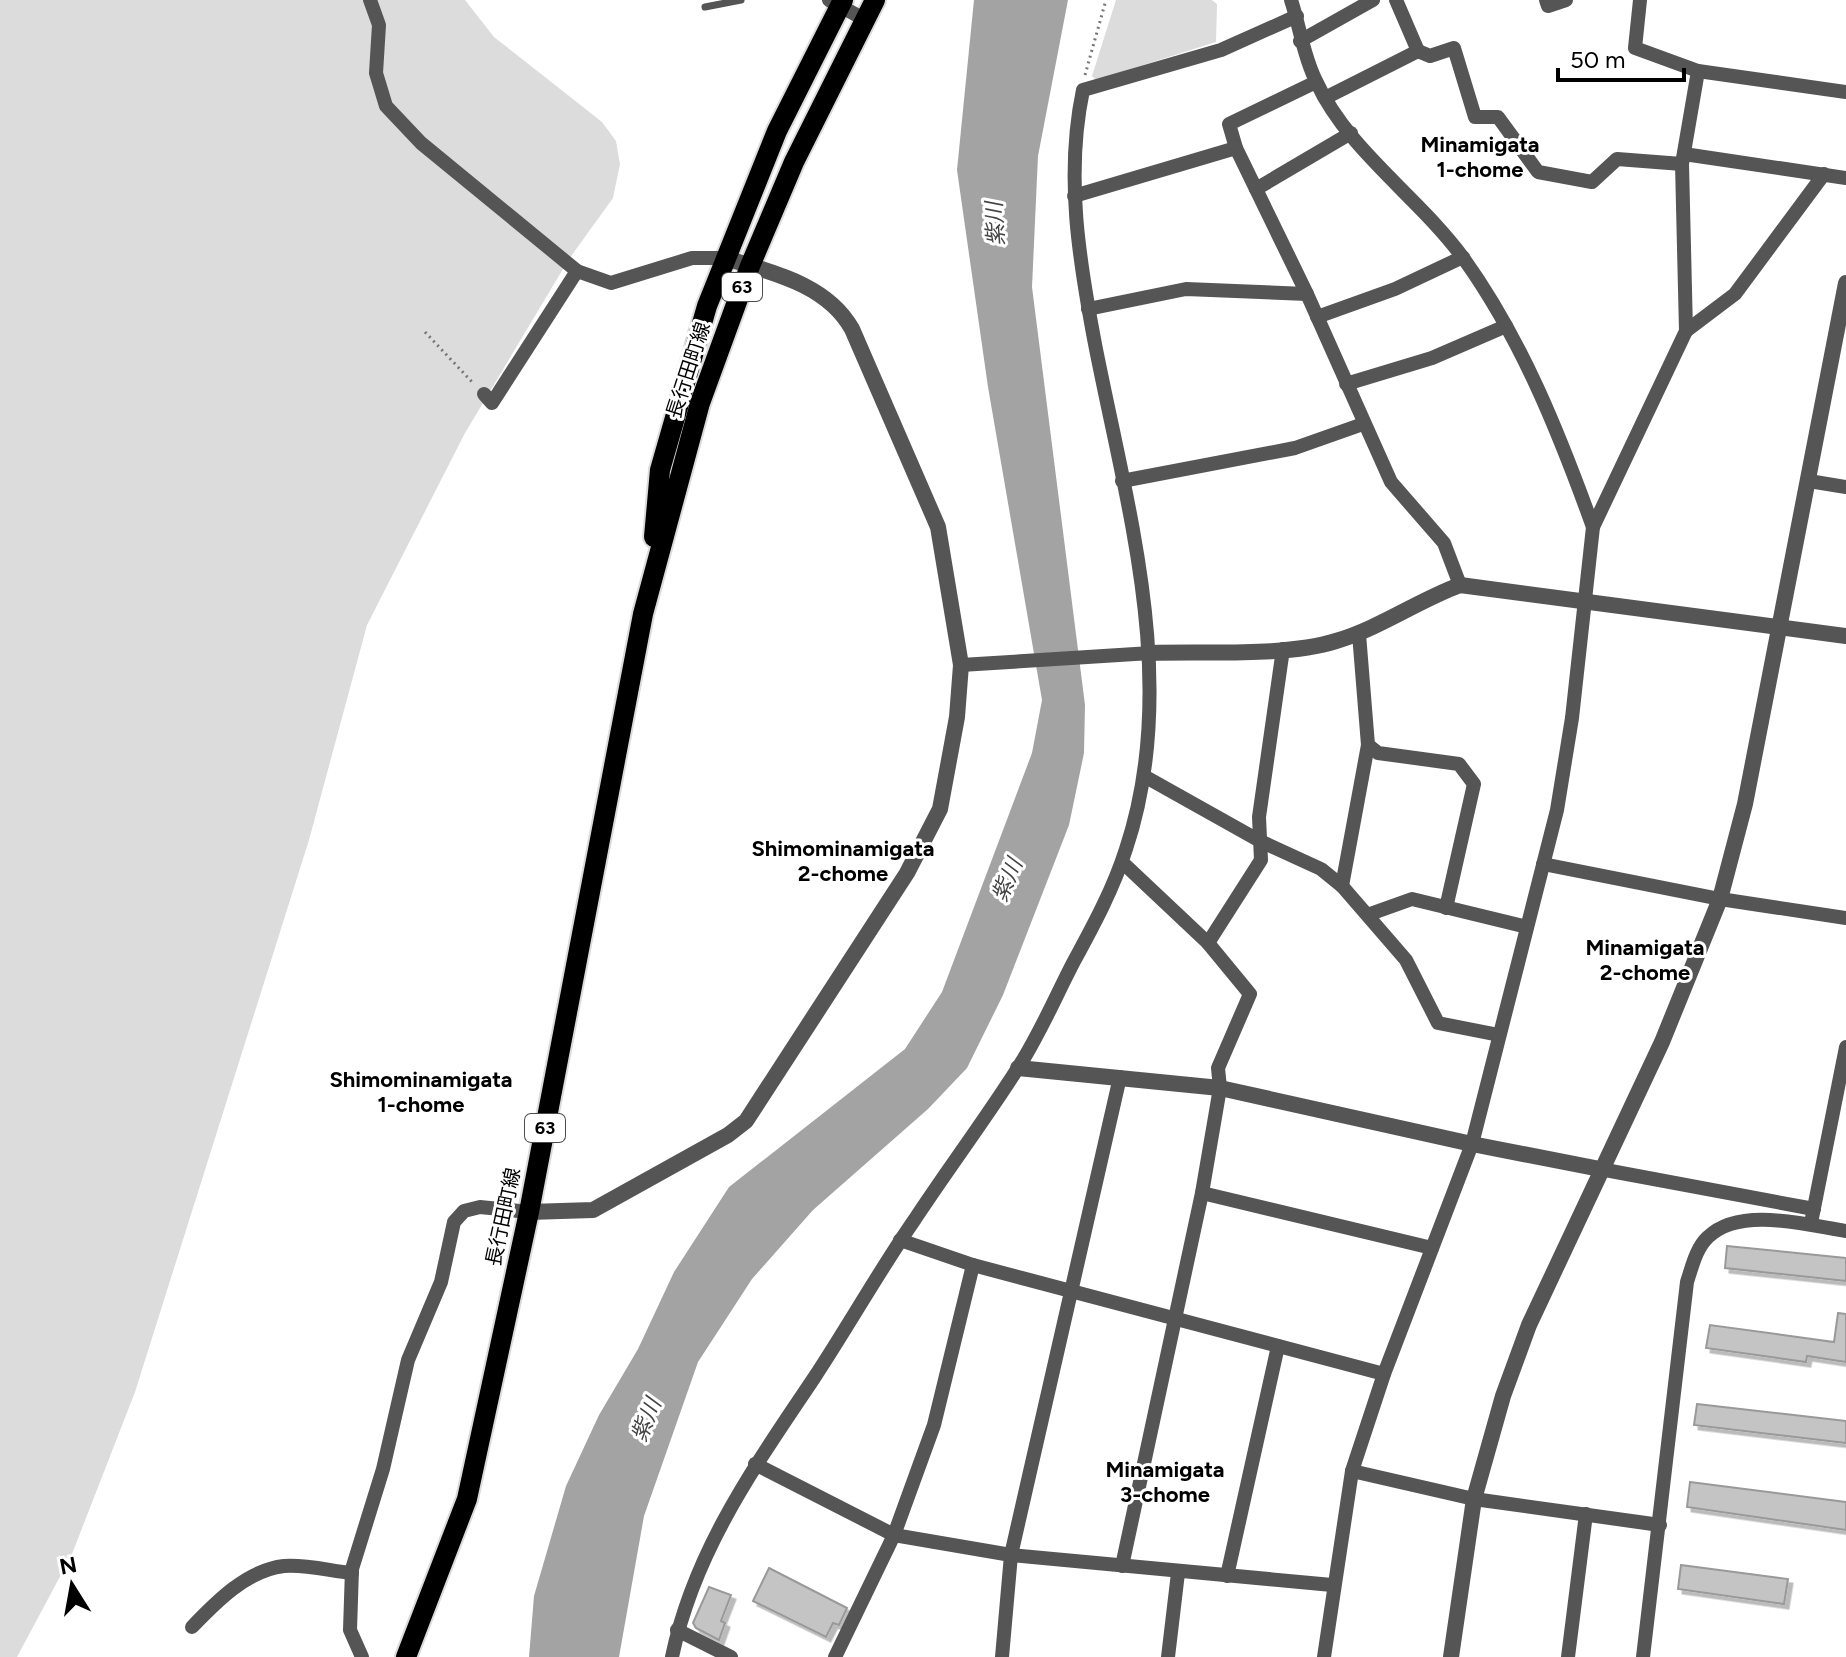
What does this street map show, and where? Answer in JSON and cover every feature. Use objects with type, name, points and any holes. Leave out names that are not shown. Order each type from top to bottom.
[{"type":"main road","name":"長行田町線","points":[[403,1656],[467,1499],[529,1212],[649,588],[700,403],[750,266],[794,162],[875,0]]},
{"type":"main road","name":"長行田町線","points":[[649,588],[660,470],[674,411],[725,258],[777,131],[837,2]]},
{"type":"street","points":[[362,1657],[350,1630],[352,1573],[383,1469],[408,1360],[441,1282],[454,1222],[464,1211],[480,1207],[529,1212],[593,1210],[728,1135],[760,1103],[907,873],[940,809],[951,760],[961,665],[938,527],[842,311],[825,297],[725,258],[692,258],[611,283],[577,271],[421,143],[386,106],[376,73],[379,25],[370,0]]},
{"type":"street","points":[[1291,0],[1297,16],[1300,41],[1325,98],[1351,133],[1463,257],[1506,326],[1555,422],[1593,527]]},
{"type":"street","points":[[1300,41],[1373,0]]},
{"type":"street","points":[[1396,0],[1418,51],[1430,56],[1454,48],[1475,117],[1498,117],[1538,172],[1592,182],[1617,159],[1683,159],[1846,178]]},
{"type":"street","points":[[1546,0],[1548,6],[1566,0]]},
{"type":"street","points":[[1640,0],[1635,48],[1698,71],[1846,92]]},
{"type":"street","points":[[837,2],[864,19]]},
{"type":"street","points":[[672,1657],[677,1630],[705,1553],[755,1464],[900,1240],[1018,1068],[1104,906],[1122,862],[1144,776],[1151,711],[1151,653],[1122,481],[1077,252],[1074,196],[1076,120],[1083,90],[1221,50],[1297,16]]},
{"type":"street","points":[[1325,98],[1418,51]]},
{"type":"street","points":[[1324,1657],[1332,1585],[1352,1471],[1384,1374],[1472,1144],[1557,810],[1572,718],[1593,527],[1686,331],[1683,159],[1698,71]]},
{"type":"street","points":[[1316,82],[1229,124],[1236,148],[1307,294],[1391,482],[1444,543],[1460,585]]},
{"type":"street","points":[[1256,189],[1351,133]]},
{"type":"street","points":[[1074,196],[1236,148]]},
{"type":"street","points":[[1686,331],[1735,294],[1824,174]]},
{"type":"street","points":[[1317,317],[1395,289],[1463,257]]},
{"type":"street","points":[[484,394],[492,403],[577,271]]},
{"type":"street","points":[[1451,1657],[1474,1499],[1503,1396],[1529,1325],[1662,1042],[1720,899],[1745,804],[1778,626],[1838,364],[1846,283]]},
{"type":"street","points":[[1088,309],[1186,289],[1307,294]]},
{"type":"street","points":[[1346,384],[1432,358],[1506,326]]},
{"type":"street","points":[[1122,481],[1295,448],[1363,424]]},
{"type":"street","points":[[1809,481],[1846,487]]},
{"type":"street","points":[[961,665],[1321,645],[1359,634],[1426,597],[1460,585],[1586,599],[1846,636]]},
{"type":"street","points":[[1342,886],[1368,745],[1359,634]]},
{"type":"street","points":[[1208,943],[1261,860],[1259,817],[1283,649]]},
{"type":"street","points":[[1368,745],[1378,753],[1459,764],[1474,784],[1446,908]]},
{"type":"street","points":[[1144,776],[1260,841],[1321,869],[1370,914],[1406,960],[1438,1023],[1499,1035]]},
{"type":"street","points":[[1122,862],[1208,943],[1250,994],[1218,1068],[1220,1088],[1202,1193],[1122,1566]]},
{"type":"street","points":[[1543,864],[1720,899],[1846,918]]},
{"type":"street","points":[[1370,914],[1412,899],[1527,927]]},
{"type":"street","points":[[1811,1226],[1846,1047]]},
{"type":"street","points":[[1018,1068],[1220,1088],[1472,1144],[1814,1209]]},
{"type":"street","points":[[1002,1657],[1011,1555],[1120,1077]]},
{"type":"street","points":[[1202,1193],[1432,1248]]},
{"type":"street","points":[[1643,1657],[1687,1282],[1700,1246],[1710,1235],[1740,1220],[1846,1231]]},
{"type":"street","points":[[900,1240],[973,1265],[1384,1374]]},
{"type":"street","points":[[835,1657],[894,1535],[934,1425],[973,1265]]},
{"type":"street","points":[[1227,1576],[1278,1346]]},
{"type":"street","points":[[755,1464],[894,1535],[1011,1555],[1332,1585]]},
{"type":"street","points":[[1352,1471],[1474,1499],[1660,1525]]},
{"type":"street","points":[[1568,1657],[1586,1514]]},
{"type":"street","points":[[192,1627],[218,1600],[255,1575],[284,1566],[352,1573]]},
{"type":"street","points":[[1168,1657],[1178,1573]]},
{"type":"street","points":[[677,1630],[731,1657]]},
{"type":"lane","points":[[705,7],[741,0]]},
{"type":"path","points":[[1083,90],[1106,0]]},
{"type":"path","points":[[425,332],[484,394]]},
{"type":"shaded area","points":[[0,0],[465,0],[494,37],[602,122],[616,141],[620,164],[613,198],[569,259],[465,433],[367,625],[309,840],[135,1392],[72,1554],[17,1657],[0,1657]]},
{"type":"shaded area","points":[[1116,0],[1212,0],[1217,4],[1216,42],[1096,80],[1092,76]]},
{"type":"water","name":"紫川","points":[[974,0],[1068,0],[1038,156],[1032,287],[1085,705],[1084,753],[1069,825],[1003,995],[967,1068],[928,1109],[813,1210],[752,1279],[698,1362],[644,1516],[619,1657],[529,1657],[534,1596],[566,1486],[599,1415],[638,1349],[674,1272],[729,1187],[905,1049],[942,992],[1032,753],[1042,700],[988,387],[957,170]]},
{"type":"building","points":[[1727,1246],[1846,1258],[1846,1281],[1725,1268]]},
{"type":"building","points":[[1838,1313],[1846,1314],[1846,1362],[1807,1356],[1806,1362],[1706,1348],[1710,1325],[1834,1342]]},
{"type":"building","points":[[1697,1404],[1846,1421],[1846,1443],[1694,1425]]},
{"type":"building","points":[[1690,1482],[1846,1502],[1846,1530],[1687,1507]]},
{"type":"building","points":[[1681,1565],[1788,1579],[1784,1604],[1678,1589]]},
{"type":"building","points":[[769,1568],[847,1608],[839,1625],[833,1623],[826,1637],[753,1601]]},
{"type":"building","points":[[709,1587],[731,1595],[721,1621],[725,1623],[719,1640],[696,1628],[693,1623]]},
{"type":"district","name":"Minamigata 1-chome","points":[[1480,156]]},
{"type":"district","name":"Shimominamigata 2-chome","points":[[843,860]]},
{"type":"district","name":"Minamigata 2-chome","points":[[1645,960]]},
{"type":"district","name":"Shimominamigata 1-chome","points":[[421,1092]]},
{"type":"district","name":"Minamigata 3-chome","points":[[1165,1482]]}]
